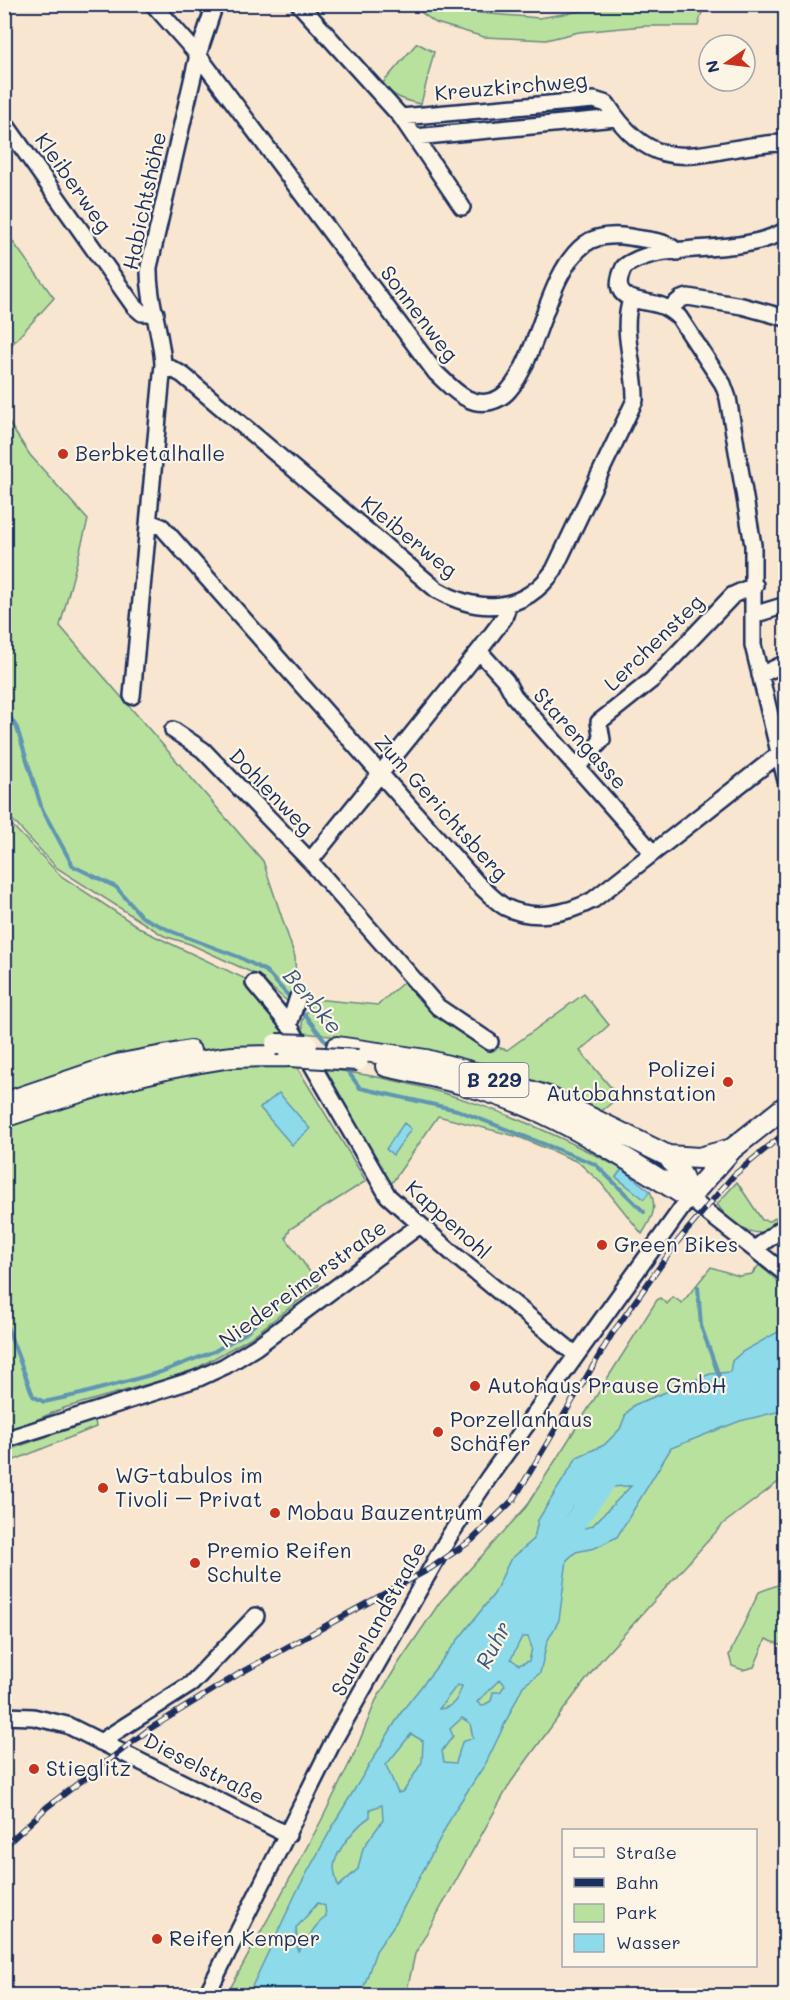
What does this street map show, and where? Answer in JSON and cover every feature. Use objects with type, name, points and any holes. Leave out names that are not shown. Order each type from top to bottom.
[{"type":"main road","name":"B 229","points":[[4,1103],[116,1065],[221,1045],[358,1060],[423,1074],[541,1112],[613,1150],[689,1198],[732,1149],[786,1106]]},
{"type":"main road","name":"B 229","points":[[4,1117],[108,1082],[148,1073],[225,1058],[283,1050],[337,1047],[426,1060],[548,1097],[668,1156],[699,1158],[732,1149]]},
{"type":"main road","points":[[668,1156],[682,1176],[689,1198]]},
{"type":"street","name":"Sonnenweg","points":[[153,4],[198,55],[436,373],[455,391],[469,400],[482,403],[498,400],[517,379],[550,301],[573,258],[585,244],[615,235],[662,243],[677,252]]},
{"type":"street","name":"Habichtshöhe","points":[[132,696],[163,364],[156,313],[150,294],[149,267],[198,55],[215,4]]},
{"type":"street","points":[[299,4],[401,117],[462,207]]},
{"type":"street","name":"Kreuzkirchweg","points":[[401,117],[594,100],[607,104],[616,118],[653,151],[668,156],[686,157],[786,143]]},
{"type":"street","name":"Kreuzkirchweg","points":[[415,137],[616,118]]},
{"type":"street","name":"Kleiberweg","points":[[4,122],[134,306],[142,312],[156,313]]},
{"type":"street","points":[[786,230],[741,245],[642,256],[624,267],[620,281],[623,294],[631,300],[669,309],[679,317],[723,384],[728,398],[753,545],[755,585],[753,645],[786,781]]},
{"type":"street","points":[[669,309],[681,299],[688,297],[742,306],[786,318]]},
{"type":"street","points":[[508,606],[539,588],[554,570],[635,400],[636,377],[626,324],[631,300]]},
{"type":"street","name":"Kleiberweg","points":[[163,364],[183,375],[437,590],[470,604],[508,606]]},
{"type":"street","name":"Zum Gerichtsberg","points":[[149,522],[162,527],[476,882],[504,906],[523,914],[548,915],[580,907],[779,754]]},
{"type":"street","name":"Lerchensteg","points":[[577,767],[603,740],[599,722],[653,679],[734,595],[755,585]]},
{"type":"street","points":[[753,615],[786,605]]},
{"type":"street","name":"Dohlenweg","points":[[173,730],[203,750],[310,861],[479,651],[504,618],[508,606]]},
{"type":"street","name":"Starengasse","points":[[479,651],[506,681],[514,696],[653,853]]},
{"type":"street","points":[[760,675],[786,663]]},
{"type":"street","points":[[310,861],[438,1007],[490,1042]]},
{"type":"street","name":"Kappenohl","points":[[254,983],[291,1019],[388,1196],[576,1355]]},
{"type":"street","points":[[291,1019],[298,996]]},
{"type":"street","points":[[689,1198],[786,1274]]},
{"type":"street","name":"Sauerlandstraße","points":[[206,1995],[334,1740],[450,1535],[689,1198]]},
{"type":"street","name":"Niedereimerstraße","points":[[4,1440],[199,1378],[225,1366],[256,1347],[420,1225]]},
{"type":"street","points":[[755,1249],[786,1225]]},
{"type":"street","name":"Dieselstraße","points":[[100,1742],[191,1684],[256,1616]]},
{"type":"street","name":"Dieselstraße","points":[[4,1716],[25,1716],[56,1721],[288,1835]]},
{"type":"green space","points":[[411,5],[461,5],[480,13],[539,18],[618,5],[704,5],[698,26],[644,26],[579,32],[546,40],[484,37],[436,23]]},
{"type":"green space","points":[[417,43],[434,52],[421,104],[400,98],[382,84]]},
{"type":"green space","points":[[5,231],[54,298],[4,352]]},
{"type":"green space","points":[[5,417],[30,455],[88,520],[60,626],[263,861],[295,957],[296,987],[287,1001],[255,974],[190,944],[164,936],[57,868],[5,812]]},
{"type":"green space","points":[[4,817],[61,876],[146,932],[254,983],[286,1032],[277,1034],[366,1181],[290,1229],[286,1238],[319,1285],[250,1338],[190,1372],[64,1408],[5,1433]]},
{"type":"green space","points":[[407,979],[474,1040],[507,1050],[584,994],[609,1025],[580,1051],[619,1097],[599,1113],[545,1086],[487,1065],[427,1050],[304,1033],[302,1021],[314,999],[378,1005]]},
{"type":"green space","points":[[326,1069],[366,1075],[442,1093],[478,1104],[550,1133],[622,1169],[616,1177],[644,1198],[650,1191],[654,1203],[651,1218],[642,1234],[601,1183],[578,1162],[519,1137],[438,1116],[389,1187]]},
{"type":"green space","points":[[737,1182],[762,1220],[770,1221],[785,1212],[785,1219],[770,1230],[758,1233],[744,1229],[731,1220],[717,1204]]},
{"type":"green space","points":[[759,1265],[785,1287],[785,1477],[723,1524],[601,1660],[567,1705],[511,1782],[415,1954],[406,1995],[226,1996],[321,1821],[356,1750],[376,1700],[398,1664],[440,1602],[526,1507],[657,1300],[660,1298],[667,1304],[673,1297],[682,1303],[711,1267],[739,1276],[752,1274]]},
{"type":"green space","points":[[95,1420],[96,1427],[5,1464],[5,1451]]},
{"type":"green space","points":[[785,1582],[785,1647],[766,1639],[754,1667],[743,1670],[732,1666],[729,1655],[759,1592]]},
{"type":"water","points":[[279,1093],[310,1129],[292,1145],[260,1108]]},
{"type":"water","points":[[404,1123],[411,1129],[393,1155],[386,1149]]},
{"type":"water","points":[[622,1169],[650,1191],[644,1199],[616,1177]]},
{"type":"water","points":[[785,1328],[785,1410],[740,1421],[671,1448],[617,1537],[595,1548],[576,1552],[567,1560],[559,1620],[547,1642],[540,1673],[523,1686],[486,1763],[455,1810],[396,1922],[376,1951],[361,1995],[248,1995],[297,1891],[339,1815],[402,1711],[494,1594],[510,1560],[534,1539],[538,1520],[577,1457],[604,1445],[620,1429],[626,1414],[634,1405],[710,1374],[730,1372],[732,1361],[742,1352]],"holes":[[[631,1486],[592,1526],[556,1535],[578,1502],[593,1491]],[[522,1637],[528,1637],[532,1648],[529,1661],[519,1665],[511,1659]],[[500,1679],[505,1685],[500,1692],[493,1692],[491,1701],[482,1706],[477,1702]],[[457,1685],[462,1686],[459,1695],[448,1707],[439,1709]],[[462,1718],[470,1723],[473,1738],[462,1742],[456,1763],[444,1762],[442,1751],[453,1736],[450,1729]],[[411,1734],[423,1741],[422,1762],[404,1791],[398,1793],[386,1765]],[[382,1805],[383,1820],[363,1848],[358,1869],[338,1887],[334,1872],[338,1854],[353,1832],[370,1817],[370,1809]],[[318,1903],[325,1906],[326,1917],[316,1926],[298,1951],[296,1928]]]},
{"type":"waterway","name":"Berbke","points":[[4,707],[17,728],[42,809],[73,866],[116,887],[142,917],[173,932],[239,957],[266,971],[293,1001]]},
{"type":"waterway","name":"Berbke","points":[[300,1009],[331,1048]]},
{"type":"waterway","name":"Berbke","points":[[344,1066],[360,1088],[457,1110],[595,1164],[644,1212]]},
{"type":"waterway","name":"Berbke","points":[[698,1287],[701,1326],[719,1376]]},
{"type":"waterway","points":[[4,1319],[33,1396],[44,1402],[161,1372],[215,1351],[244,1334],[290,1292]]},
{"type":"waterway","name":"Ruhr","points":[[550,1557],[609,1475],[620,1468]]},
{"type":"railway","points":[[4,1847],[47,1807],[151,1728],[242,1672],[431,1568],[472,1540],[514,1499],[612,1334],[678,1241],[734,1175],[786,1132]]},
{"type":"place","name":"Berbketalhalle","points":[[63,454]]},
{"type":"place","name":"Polizei Autobahnstation","points":[[728,1082]]},
{"type":"place","name":"Green Bikes","points":[[602,1245]]},
{"type":"place","name":"Autohaus Prause GmbH","points":[[475,1386]]},
{"type":"place","name":"Porzellanhaus Schäfer","points":[[438,1432]]},
{"type":"place","name":"WG-tabulos im Tivoli – Privat","points":[[103,1488]]},
{"type":"place","name":"Mobau Bauzentrum","points":[[275,1513]]},
{"type":"place","name":"Premio Reifen Schulte","points":[[195,1563]]},
{"type":"place","name":"Stieglitz","points":[[34,1769]]},
{"type":"place","name":"Reifen Kemper","points":[[157,1939]]}]
